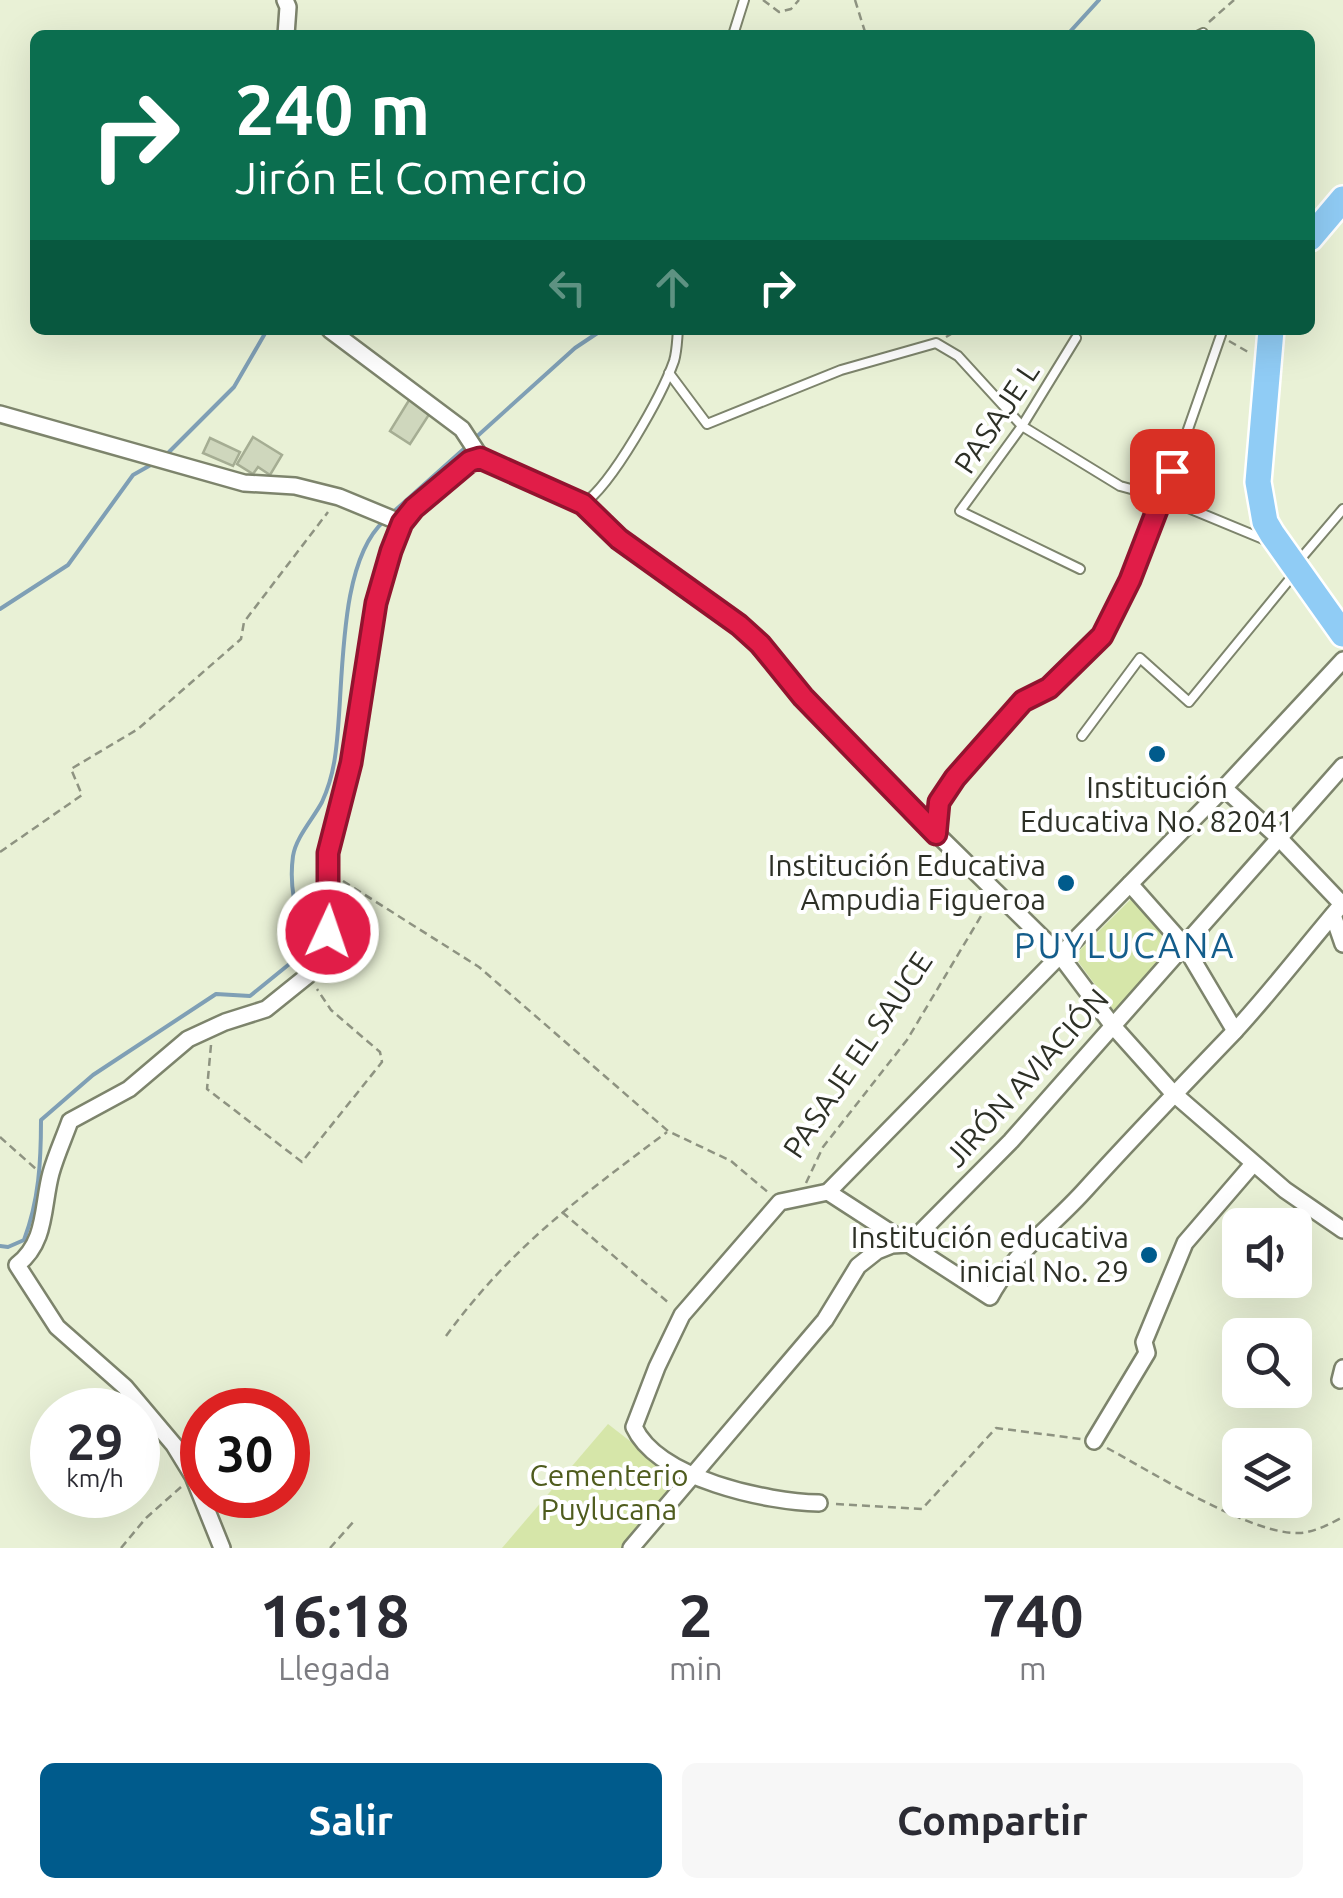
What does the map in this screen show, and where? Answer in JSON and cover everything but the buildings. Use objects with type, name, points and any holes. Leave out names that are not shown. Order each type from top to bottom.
[{"type":"main road","points":[[1315,232],[1343,199]]},
{"type":"main road","points":[[1269,335],[1258,482],[1265,522],[1343,634]]},
{"type":"street","points":[[284,0],[288,7],[286,30]]},
{"type":"street","points":[[336,335],[465,435],[478,454],[583,504],[619,539],[706,599],[760,644],[803,697],[1059,954],[1113,1026],[1172,1093],[1253,1164],[1343,1230]]},
{"type":"street","points":[[0,414],[244,483],[295,486],[339,497],[394,519]]},
{"type":"street","points":[[0,1263],[17,1265],[32,1254],[46,1212],[50,1175],[70,1121],[129,1089],[188,1039],[266,1009],[307,976],[328,932],[328,853],[351,763],[376,603],[394,519],[478,454]]},
{"type":"street","points":[[1339,907],[1235,1031],[1172,1093],[1075,1202],[1029,1243],[1004,1271],[990,1297],[828,1192],[1224,788],[1343,660]]},
{"type":"street","name":"JIRÓN AVIACIÓN","points":[[909,1244],[1011,1141],[1343,766]]},
{"type":"street","points":[[1224,788],[1279,838],[1339,907],[1343,944]]},
{"type":"street","points":[[1130,884],[1184,945],[1235,1031]]},
{"type":"street","points":[[1094,1440],[1147,1353],[1144,1342],[1186,1243],[1253,1164]]},
{"type":"street","name":"PASAJE EL SAUCE","points":[[819,1503],[790,1502],[740,1492],[676,1467],[640,1439],[634,1427],[682,1315],[780,1202],[828,1192]]},
{"type":"street","points":[[631,1548],[825,1320],[858,1266],[877,1250],[909,1244]]},
{"type":"street","points":[[17,1265],[57,1328],[125,1387],[180,1455]]},
{"type":"street","points":[[210,1518],[222,1548]]},
{"type":"lane","points":[[735,30],[744,0]]},
{"type":"lane","points":[[583,504],[597,494],[624,456],[676,358],[678,335]]},
{"type":"lane","points":[[936,834],[939,802],[955,778],[1023,701],[1049,688],[1102,636],[1164,498],[1221,335]]},
{"type":"lane","name":"PASAJE L","points":[[1076,338],[1022,426],[960,511],[1080,570]]},
{"type":"lane","points":[[668,373],[707,424],[842,370],[936,344],[958,356],[1022,426],[1120,486],[1164,498],[1290,561]]},
{"type":"lane","points":[[1082,736],[1140,658],[1189,702],[1290,561],[1343,508]]},
{"type":"path","points":[[763,0],[779,12],[799,0]]},
{"type":"path","points":[[855,0],[864,30]]},
{"type":"path","points":[[1204,30],[1211,18],[1234,0]]},
{"type":"path","points":[[1221,335],[1266,364]]},
{"type":"path","points":[[0,852],[82,795],[72,768],[138,729],[241,639],[244,622],[339,497]]},
{"type":"path","points":[[329,872],[479,967],[668,1131],[731,1161],[780,1202]]},
{"type":"path","name":"PASAJE EL SAUCE","points":[[798,1198],[823,1148],[907,1040],[996,892]]},
{"type":"path","points":[[213,1027],[207,1089],[302,1162],[382,1062],[380,1052],[331,1010],[307,976]]},
{"type":"path","points":[[446,1336],[481,1289],[560,1211],[668,1131]]},
{"type":"path","points":[[0,1137],[36,1170]]},
{"type":"path","points":[[560,1211],[682,1315]]},
{"type":"path","points":[[819,1503],[922,1509],[996,1428],[1094,1440],[1208,1503],[1265,1528],[1302,1534],[1343,1517]]},
{"type":"path","points":[[121,1548],[146,1518],[180,1488]]},
{"type":"path","points":[[330,1548],[355,1520]]},
{"type":"green space","points":[[1132,898],[1175,944],[1116,1013],[1074,956]]},
{"type":"green space","name":"Cementerio Puylucana","points":[[608,1424],[680,1480],[624,1548],[502,1548]]},
{"type":"waterway","points":[[1072,30],[1099,0]]},
{"type":"waterway","points":[[164,457],[234,387],[264,335]]},
{"type":"waterway","points":[[473,440],[594,335]]},
{"type":"waterway","points":[[391,514],[466,447]]},
{"type":"waterway","points":[[0,609],[68,565],[133,475],[156,462]]},
{"type":"waterway","points":[[0,1246],[24,1240],[29,1225],[38,1181],[41,1120],[93,1075],[216,994],[250,996],[298,957],[305,938],[294,898],[293,856],[330,780],[350,598],[368,541],[384,521]]},
{"type":"place","name":"Institución Educativa No. 82041","points":[[1157,754]]},
{"type":"place","name":"Institución Educativa Ampudia Figueroa","points":[[1066,883]]},
{"type":"place","name":"Institución educativa inicial No. 29","points":[[1149,1255]]},
{"type":"district","name":"PUYLUCANA","points":[[1125,946]]},
{"type":"route","points":[[328,932],[328,853],[351,763],[376,603],[391,551],[402,523],[414,508],[470,461],[480,458],[583,504],[619,539],[739,625],[936,834],[939,802],[955,778],[1023,701],[1049,688],[1102,636],[1130,580],[1172,471]]}]
